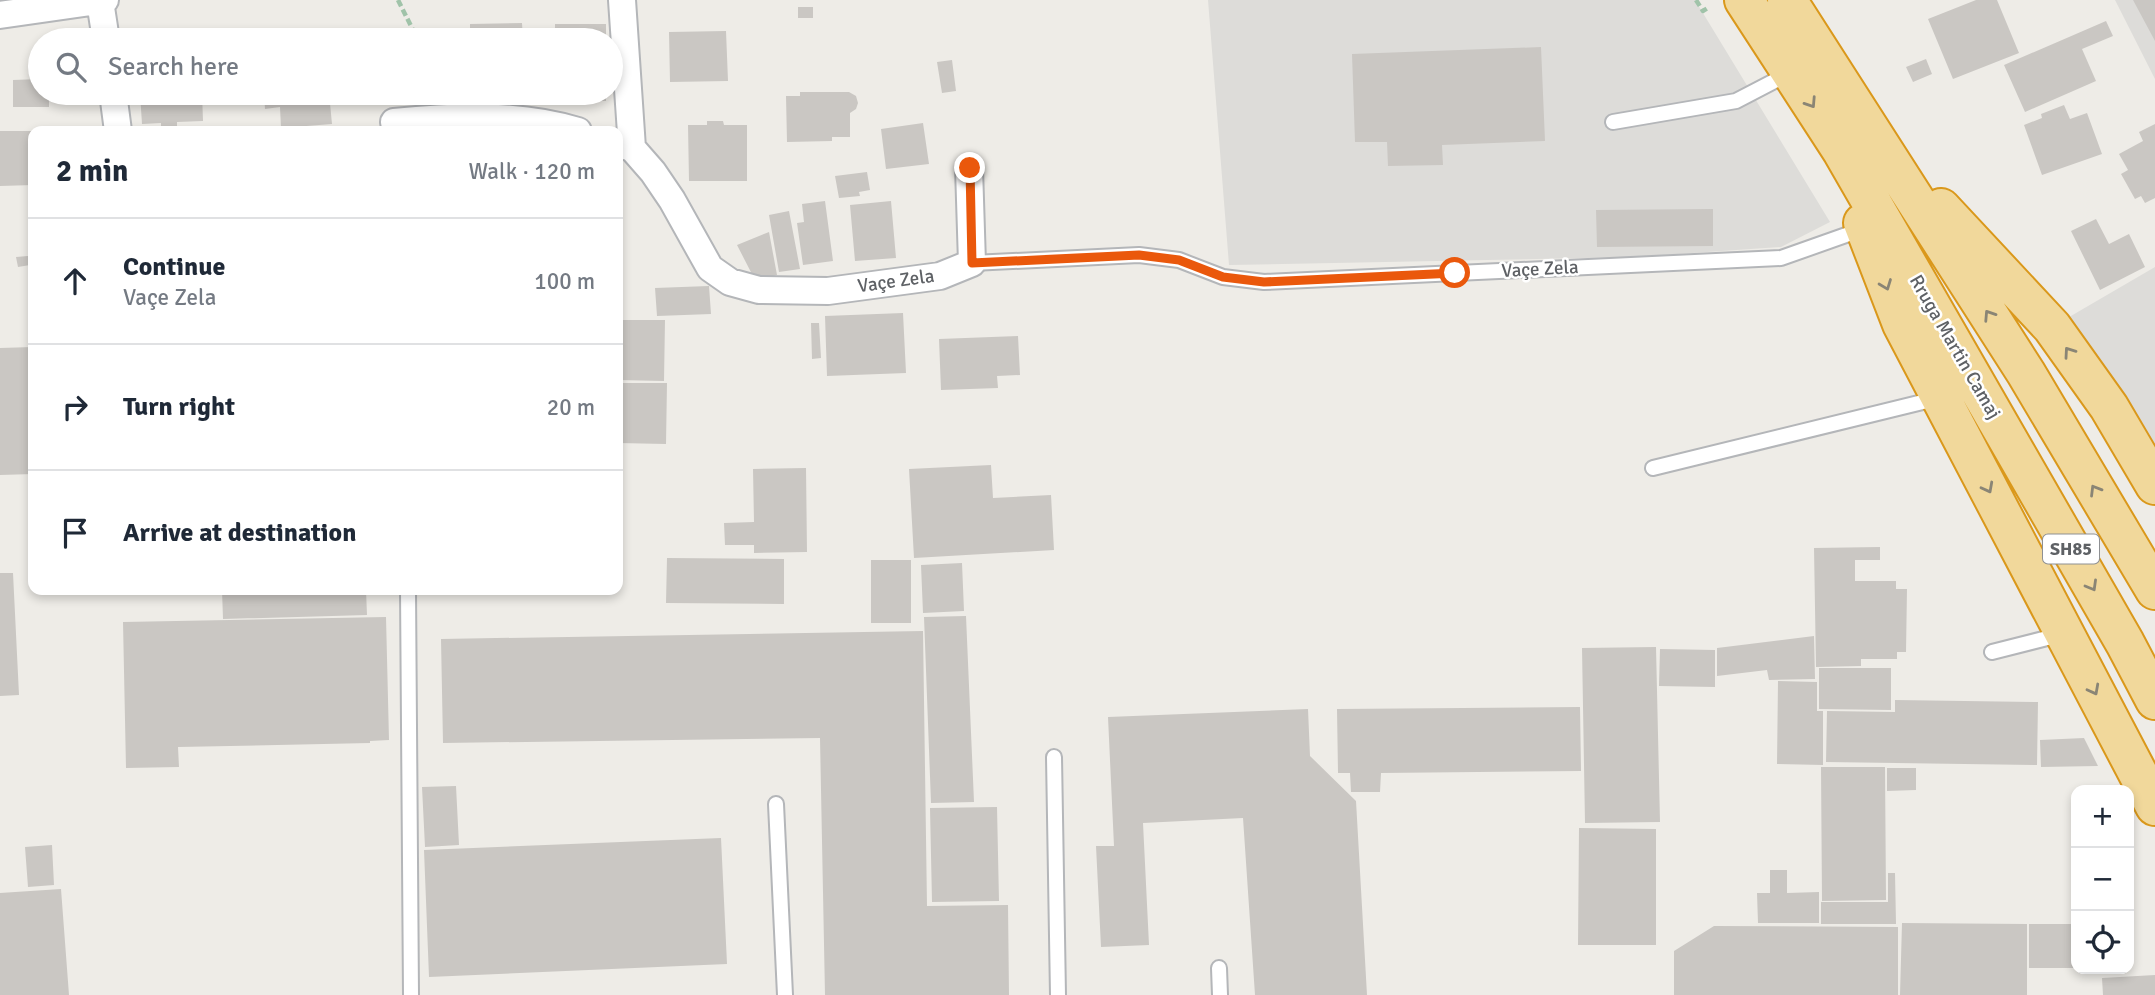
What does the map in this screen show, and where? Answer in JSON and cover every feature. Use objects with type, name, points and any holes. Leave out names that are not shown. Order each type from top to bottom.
[{"type":"highway","name":"Rruga Martin Camaj","points":[[1744,0],[1791,72],[1856,141],[2026,373],[2155,590]]},
{"type":"highway","name":"Rruga Martin Camaj","points":[[1787,0],[1985,400],[2155,700]]},
{"type":"highway","points":[[1856,141],[1864,229],[1902,324],[2155,806]]},
{"type":"highway","points":[[1856,141],[2052,327],[2109,407],[2155,485]]},
{"type":"street","points":[[0,15],[103,0],[105,28]]},
{"type":"street","points":[[622,0],[623,28]]},
{"type":"street","points":[[623,49],[625,146]]},
{"type":"street","points":[[115,105],[117,126]]},
{"type":"street","points":[[394,122],[436,118],[490,118],[552,126]]},
{"type":"street","name":"Vaçe Zela","points":[[625,146],[672,200],[710,268],[730,282],[759,290],[828,291],[940,276],[972,263]]},
{"type":"street","points":[[970,168],[972,263]]},
{"type":"lane","points":[[1613,122],[1736,101],[1791,72]]},
{"type":"lane","name":"Vaçe Zela","points":[[972,263],[1139,255],[1179,260],[1223,277],[1278,281],[1781,258],[1864,229]]},
{"type":"lane","points":[[1653,468],[1941,398]]},
{"type":"lane","points":[[408,595],[411,995]]},
{"type":"lane","points":[[1992,652],[2065,633]]},
{"type":"lane","points":[[1054,757],[1058,995]]},
{"type":"lane","points":[[776,804],[785,995]]},
{"type":"lane","points":[[1219,968],[1220,995]]},
{"type":"path","points":[[398,0],[412,28]]},
{"type":"shaded area","points":[[1208,0],[1695,0],[1830,222],[1781,247],[1634,257],[1229,265]]},
{"type":"shaded area","points":[[2115,0],[2155,0],[2155,79]]},
{"type":"shaded area","points":[[2155,267],[2155,485],[2052,327]]},
{"type":"building","points":[[1976,0],[1997,0],[2019,53],[1953,79],[1928,19]]},
{"type":"building","points":[[2133,0],[2155,0],[2155,41]]},
{"type":"building","points":[[798,7],[813,7],[813,18],[798,18]]},
{"type":"building","points":[[2106,21],[2113,36],[2082,49],[2096,81],[2025,112],[2004,65]]},
{"type":"building","points":[[522,23],[522,28],[470,28],[470,24]]},
{"type":"building","points":[[555,24],[606,24],[606,28],[555,28]]},
{"type":"building","points":[[726,31],[728,81],[670,82],[669,32]]},
{"type":"building","points":[[1541,47],[1545,141],[1442,145],[1443,165],[1388,166],[1387,142],[1355,142],[1352,54]]},
{"type":"building","points":[[1926,59],[1932,74],[1913,82],[1906,67]]},
{"type":"building","points":[[952,60],[956,91],[942,93],[937,62]]},
{"type":"building","points":[[28,79],[28,105],[49,107],[13,107],[13,80]]},
{"type":"building","points":[[800,92],[849,92],[856,96],[856,109],[850,113],[850,137],[832,137],[832,141],[787,142],[786,96],[800,96]]},
{"type":"building","points":[[141,105],[202,105],[203,121],[177,122],[177,126],[142,124]]},
{"type":"building","points":[[265,105],[330,105],[332,124],[281,126],[280,107],[265,109]]},
{"type":"building","points":[[2064,105],[2070,119],[2087,113],[2102,154],[2042,175],[2024,125],[2042,118],[2041,114]]},
{"type":"building","points":[[707,121],[723,121],[724,125],[747,125],[747,181],[689,181],[688,125],[707,125]]},
{"type":"building","points":[[923,123],[929,164],[886,169],[881,129]]},
{"type":"building","points":[[2155,124],[2155,198],[2145,203],[2141,196],[2135,199],[2121,174],[2128,170],[2119,154],[2143,141],[2139,132]]},
{"type":"building","points":[[0,131],[28,131],[28,185],[0,186]]},
{"type":"building","points":[[867,172],[870,190],[859,192],[860,196],[839,198],[835,176]]},
{"type":"building","points":[[825,201],[833,261],[803,265],[797,223],[804,222],[802,204]]},
{"type":"building","points":[[891,201],[896,258],[855,261],[850,205]]},
{"type":"building","points":[[1713,209],[1713,246],[1597,247],[1596,210]]},
{"type":"building","points":[[789,211],[800,269],[779,272],[769,215]]},
{"type":"building","points":[[2096,219],[2109,244],[2129,234],[2145,267],[2100,290],[2071,231]]},
{"type":"building","points":[[769,232],[777,275],[769,277],[770,281],[755,280],[737,245]]},
{"type":"building","points":[[28,256],[28,265],[18,267],[16,257]]},
{"type":"building","points":[[709,286],[711,314],[657,316],[655,288]]},
{"type":"building","points":[[903,313],[906,373],[827,376],[825,316]]},
{"type":"building","points":[[623,320],[665,320],[664,381],[623,380]]},
{"type":"building","points":[[811,323],[819,323],[821,358],[812,359]]},
{"type":"building","points":[[1018,336],[1020,375],[997,376],[998,388],[941,390],[939,339]]},
{"type":"building","points":[[28,347],[28,474],[0,475],[0,348]]},
{"type":"building","points":[[623,383],[667,383],[666,444],[623,443]]},
{"type":"building","points":[[991,465],[993,498],[1051,495],[1054,550],[914,558],[909,469]]},
{"type":"building","points":[[806,468],[807,552],[754,553],[754,545],[725,545],[724,523],[754,522],[753,469]]},
{"type":"building","points":[[1880,547],[1880,560],[1855,560],[1855,581],[1896,581],[1896,589],[1907,589],[1906,652],[1897,652],[1897,659],[1861,659],[1861,666],[1816,667],[1814,548]]},
{"type":"building","points":[[667,558],[784,559],[784,604],[666,603]]},
{"type":"building","points":[[871,560],[911,560],[911,623],[871,623]]},
{"type":"building","points":[[962,563],[964,611],[923,613],[921,565]]},
{"type":"building","points":[[0,573],[13,573],[19,695],[0,696]]},
{"type":"building","points":[[222,595],[366,595],[367,615],[223,619]]},
{"type":"building","points":[[966,616],[974,802],[931,803],[924,617]]},
{"type":"building","points":[[386,617],[389,740],[370,743],[178,747],[179,767],[126,768],[123,622]]},
{"type":"building","points":[[923,631],[927,906],[1008,905],[1009,995],[825,995],[820,738],[443,743],[441,639]]},
{"type":"building","points":[[1814,636],[1815,679],[1769,680],[1767,670],[1717,676],[1717,648]]},
{"type":"building","points":[[1656,647],[1660,822],[1585,823],[1582,648]]},
{"type":"building","points":[[1660,649],[1715,650],[1715,687],[1659,686]]},
{"type":"building","points":[[1819,668],[1891,668],[1891,710],[1819,709]]},
{"type":"building","points":[[1778,681],[1817,682],[1817,711],[1823,711],[1823,765],[1777,764]]},
{"type":"building","points":[[1895,700],[2038,702],[2037,765],[1826,762],[1827,711],[1895,712]]},
{"type":"building","points":[[1580,707],[1581,771],[1381,773],[1380,792],[1351,792],[1350,773],[1338,773],[1337,709]]},
{"type":"building","points":[[1308,709],[1310,756],[1356,801],[1367,995],[1255,995],[1243,818],[1143,823],[1149,945],[1101,947],[1096,846],[1114,846],[1108,717]]},
{"type":"building","points":[[2084,738],[2098,766],[2041,767],[2040,740]]},
{"type":"building","points":[[1821,767],[1885,767],[1886,900],[1822,901]]},
{"type":"building","points":[[1887,768],[1916,768],[1916,790],[1887,791]]},
{"type":"building","points":[[456,786],[459,845],[425,847],[422,787]]},
{"type":"building","points":[[997,807],[999,901],[932,902],[930,808]]},
{"type":"building","points":[[1579,828],[1656,829],[1656,945],[1578,945]]},
{"type":"building","points":[[721,838],[727,964],[429,977],[424,850]]},
{"type":"building","points":[[52,845],[54,885],[28,887],[25,847]]},
{"type":"building","points":[[1770,870],[1787,870],[1787,893],[1819,892],[1819,923],[1758,923],[1757,893],[1770,893]]},
{"type":"building","points":[[1888,873],[1895,873],[1896,924],[1821,924],[1821,902],[1888,902]]},
{"type":"building","points":[[61,889],[69,995],[0,995],[0,893]]},
{"type":"building","points":[[1902,923],[2027,924],[2027,995],[1900,995]]},
{"type":"building","points":[[2029,924],[2071,924],[2071,968],[2029,968]]},
{"type":"building","points":[[1714,926],[1898,927],[1898,995],[1674,995],[1674,951]]},
{"type":"building","points":[[2155,975],[2155,995],[2103,995],[2102,978]]},
{"type":"route","points":[[970,168],[972,263],[1139,255],[1179,260],[1223,277],[1264,282],[1455,273]]}]
